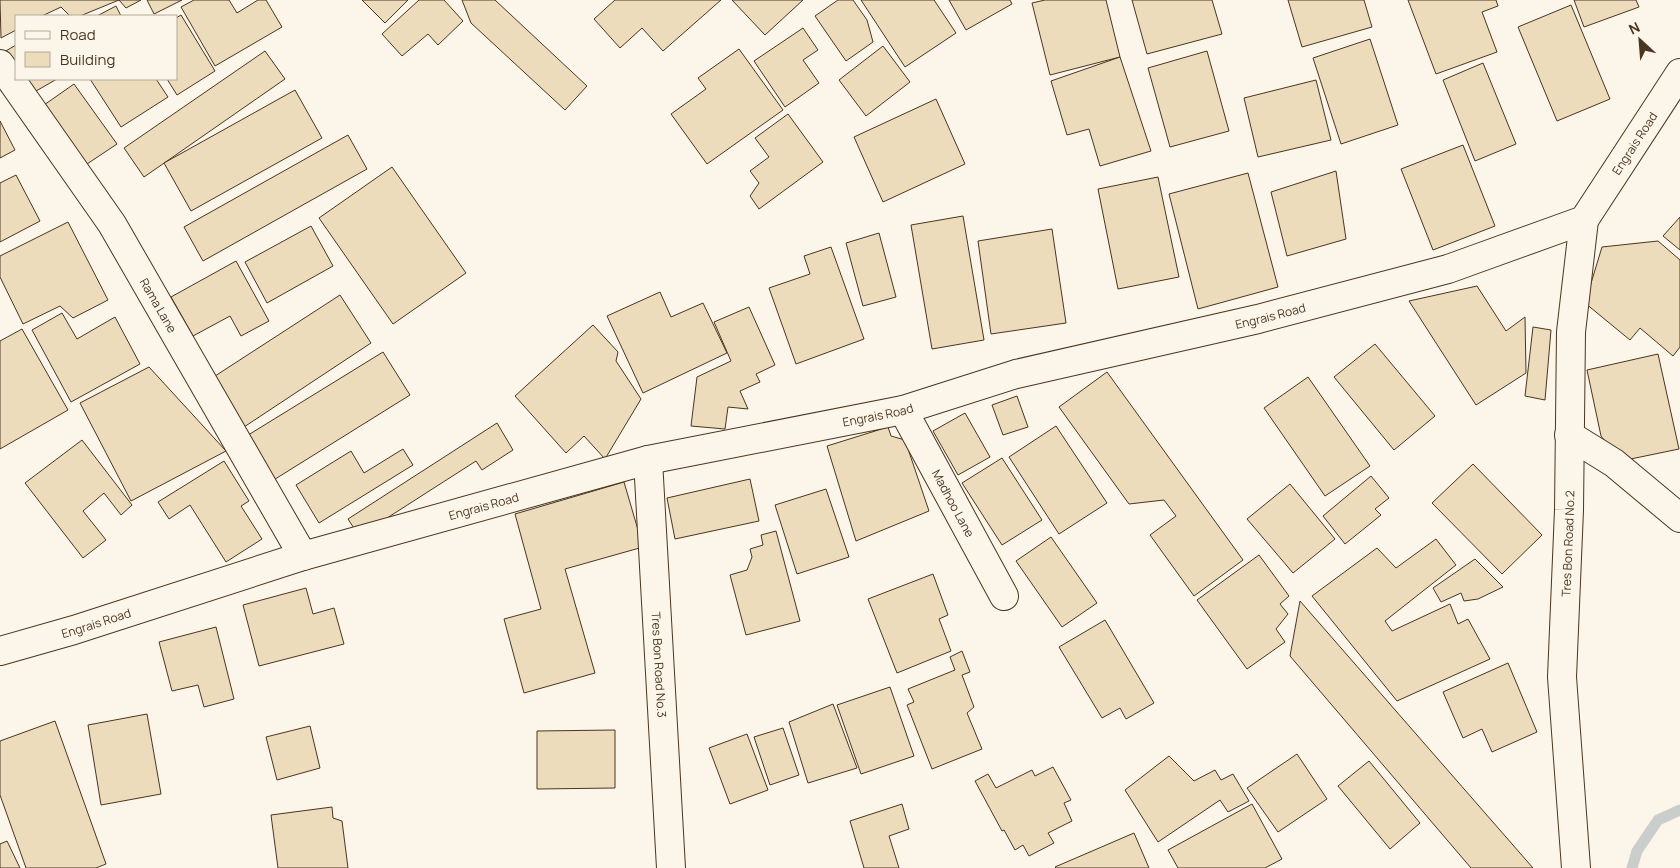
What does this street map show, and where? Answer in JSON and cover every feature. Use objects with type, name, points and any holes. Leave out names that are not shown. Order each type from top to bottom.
[{"type":"street","name":"Rama Lane","points":[[0,64],[112,224],[303,556]]},
{"type":"street","name":"Engrais Road","points":[[0,651],[74,630],[303,556],[648,460],[903,410],[1016,374],[1258,319],[1448,269],[1584,220],[1680,73]]},
{"type":"street","name":"Tres Bon Road No.2","points":[[1576,868],[1562,677],[1571,332],[1584,220]]},
{"type":"street","name":"Madhoo Lane","points":[[903,410],[1004,596]]},
{"type":"street","points":[[1569,435],[1614,463],[1680,518]]},
{"type":"street","name":"Tres Bon Road No.3","points":[[648,460],[671,868]]},
{"type":"building","points":[[0,0],[119,0],[82,15],[69,15],[61,7],[44,15],[15,15],[15,31],[1,38]]},
{"type":"building","points":[[119,0],[141,0],[126,8]]},
{"type":"building","points":[[147,0],[182,0],[154,14]]},
{"type":"building","points":[[194,0],[229,0],[237,13],[258,0],[266,0],[282,27],[215,66],[181,7]]},
{"type":"building","points":[[362,0],[408,0],[385,23]]},
{"type":"building","points":[[419,0],[444,0],[463,21],[438,45],[428,34],[402,56],[382,34]]},
{"type":"building","points":[[462,0],[495,0],[587,86],[565,110],[471,23]]},
{"type":"building","points":[[615,0],[721,0],[663,51],[642,28],[620,48],[594,19]]},
{"type":"building","points":[[732,0],[803,0],[765,35]]},
{"type":"building","points":[[838,0],[853,0],[867,20],[873,42],[846,61],[815,16]]},
{"type":"building","points":[[861,0],[934,0],[956,33],[905,67]]},
{"type":"building","points":[[949,0],[1010,0],[1012,4],[966,30]]},
{"type":"building","points":[[1045,0],[1106,0],[1120,57],[1050,75],[1032,3]]},
{"type":"building","points":[[1132,0],[1212,0],[1222,34],[1147,54]]},
{"type":"building","points":[[1288,0],[1364,0],[1372,27],[1302,47]]},
{"type":"building","points":[[1408,0],[1496,0],[1498,6],[1482,12],[1497,52],[1436,74]]},
{"type":"building","points":[[1574,0],[1636,0],[1639,7],[1584,27]]},
{"type":"building","points":[[1571,5],[1610,99],[1557,121],[1518,27]]},
{"type":"building","points":[[116,6],[120,15],[99,15]]},
{"type":"building","points":[[181,15],[215,71],[177,95],[168,80],[178,80],[178,17]]},
{"type":"building","points":[[803,28],[818,50],[803,60],[819,83],[785,107],[754,61]]},
{"type":"building","points":[[1370,39],[1398,125],[1341,144],[1313,58]]},
{"type":"building","points":[[15,46],[15,71],[4,52]]},
{"type":"building","points":[[883,46],[910,82],[866,116],[839,80]]},
{"type":"building","points":[[739,49],[783,110],[707,164],[671,114],[706,89],[698,78]]},
{"type":"building","points":[[265,51],[285,79],[144,177],[124,148]]},
{"type":"building","points":[[1207,51],[1229,131],[1170,147],[1148,68]]},
{"type":"building","points":[[1120,57],[1151,151],[1100,166],[1089,129],[1067,135],[1051,81]]},
{"type":"building","points":[[1483,63],[1516,144],[1475,161],[1443,80]]},
{"type":"building","points":[[20,80],[55,80],[29,95]]},
{"type":"building","points":[[91,80],[157,80],[168,97],[121,127]]},
{"type":"building","points":[[1316,80],[1331,140],[1258,157],[1244,98]]},
{"type":"building","points":[[74,84],[117,144],[87,164],[44,105]]},
{"type":"building","points":[[295,90],[322,138],[191,211],[164,163]]},
{"type":"building","points":[[936,99],[965,164],[883,202],[854,137]]},
{"type":"building","points":[[788,114],[823,162],[759,209],[750,196],[759,183],[750,171],[769,157],[755,138]]},
{"type":"building","points":[[0,121],[15,150],[0,158]]},
{"type":"building","points":[[348,135],[367,169],[203,261],[184,227]]},
{"type":"building","points":[[1463,145],[1495,226],[1433,250],[1401,169]]},
{"type":"building","points":[[392,167],[466,273],[393,324],[319,218]]},
{"type":"building","points":[[1336,171],[1346,239],[1287,256],[1271,192]]},
{"type":"building","points":[[1248,173],[1278,287],[1198,309],[1169,194]]},
{"type":"building","points":[[16,175],[40,221],[0,242],[0,183]]},
{"type":"building","points":[[1158,177],[1179,277],[1118,289],[1098,189]]},
{"type":"building","points":[[963,216],[984,340],[932,349],[911,225]]},
{"type":"building","points":[[1680,217],[1680,250],[1663,236]]},
{"type":"building","points":[[68,222],[108,300],[73,318],[60,306],[23,324],[0,277],[0,256]]},
{"type":"building","points":[[311,226],[333,266],[267,303],[245,262]]},
{"type":"building","points":[[1052,229],[1066,323],[991,334],[978,241]]},
{"type":"building","points":[[879,233],[896,297],[863,306],[846,243]]},
{"type":"building","points":[[1658,241],[1680,260],[1680,347],[1673,356],[1640,328],[1630,340],[1585,303],[1602,247]]},
{"type":"building","points":[[831,247],[864,339],[796,364],[769,288],[810,274],[804,256]]},
{"type":"building","points":[[236,261],[269,321],[241,336],[230,316],[193,336],[171,297]]},
{"type":"building","points":[[1477,286],[1506,331],[1525,317],[1526,373],[1476,405],[1409,301]]},
{"type":"building","points":[[660,292],[671,317],[703,303],[727,353],[643,393],[607,316]]},
{"type":"building","points":[[340,295],[371,343],[244,427],[212,378]]},
{"type":"building","points":[[749,307],[775,365],[756,374],[760,382],[740,391],[748,409],[728,407],[725,429],[691,426],[697,377],[731,361],[714,322]]},
{"type":"building","points":[[62,313],[77,339],[115,317],[140,364],[71,402],[32,330]]},
{"type":"building","points":[[593,325],[618,352],[616,361],[641,399],[605,459],[584,436],[566,453],[515,396]]},
{"type":"building","points":[[1533,327],[1551,330],[1545,400],[1525,396]]},
{"type":"building","points":[[22,329],[68,410],[0,449],[0,341]]},
{"type":"building","points":[[1375,344],[1435,416],[1394,450],[1334,377]]},
{"type":"building","points":[[383,352],[410,395],[272,481],[245,437]]},
{"type":"building","points":[[1658,354],[1679,449],[1621,461],[1601,436],[1587,370]]},
{"type":"building","points":[[149,367],[226,451],[131,501],[80,403]]},
{"type":"building","points":[[1107,372],[1243,560],[1194,596],[1150,535],[1176,516],[1164,500],[1129,504],[1059,407]]},
{"type":"building","points":[[1308,377],[1370,466],[1325,496],[1264,408]]},
{"type":"building","points":[[1017,396],[1028,427],[1003,435],[992,405]]},
{"type":"building","points":[[965,413],[990,457],[958,475],[933,431]]},
{"type":"building","points":[[497,423],[513,450],[482,470],[476,461],[359,536],[348,519]]},
{"type":"building","points":[[1056,426],[1107,503],[1059,534],[1009,457]]},
{"type":"building","points":[[888,427],[891,436],[905,440],[929,511],[856,541],[827,446]]},
{"type":"building","points":[[82,440],[132,505],[121,515],[104,493],[83,511],[106,540],[83,558],[25,483]]},
{"type":"building","points":[[403,449],[413,465],[319,523],[296,485],[351,451],[364,473]]},
{"type":"building","points":[[1002,458],[1042,520],[1002,545],[962,483]]},
{"type":"building","points":[[224,461],[249,501],[241,506],[262,539],[226,562],[190,505],[169,519],[158,502]]},
{"type":"building","points":[[1473,464],[1542,535],[1502,574],[1432,503]]},
{"type":"building","points":[[1371,476],[1389,498],[1375,509],[1381,515],[1345,544],[1323,516]]},
{"type":"building","points":[[750,479],[759,521],[675,539],[667,498]]},
{"type":"building","points":[[624,482],[643,547],[565,569],[595,673],[524,693],[504,619],[541,609],[515,514]]},
{"type":"building","points":[[1290,484],[1335,539],[1293,573],[1247,519]]},
{"type":"building","points":[[826,489],[849,557],[797,574],[775,505]]},
{"type":"building","points":[[776,531],[800,621],[746,635],[730,575],[747,570],[752,557],[750,549],[763,545],[761,535]]},
{"type":"building","points":[[1051,537],[1097,603],[1062,627],[1016,561]]},
{"type":"building","points":[[1436,539],[1456,565],[1385,621],[1392,631],[1450,604],[1458,624],[1468,619],[1490,659],[1397,701],[1312,596],[1377,548],[1396,568]]},
{"type":"building","points":[[1259,555],[1289,596],[1280,604],[1288,614],[1276,629],[1285,642],[1247,669],[1197,600]]},
{"type":"building","points":[[1475,559],[1503,587],[1478,599],[1464,601],[1461,593],[1441,602],[1433,588]]},
{"type":"building","points":[[933,574],[948,615],[939,619],[951,651],[897,673],[868,599]]},
{"type":"building","points":[[306,588],[313,614],[334,608],[344,644],[259,666],[243,605]]},
{"type":"building","points":[[1300,601],[1533,868],[1471,868],[1290,656]]},
{"type":"building","points":[[1105,620],[1154,703],[1126,719],[1120,708],[1102,718],[1059,647]]},
{"type":"building","points":[[216,627],[234,699],[204,707],[198,685],[172,691],[159,642]]},
{"type":"building","points":[[962,651],[970,672],[962,675],[974,707],[967,713],[982,749],[932,769],[907,705],[914,702],[908,689],[955,670],[950,657]]},
{"type":"building","points":[[1508,663],[1537,732],[1492,752],[1482,729],[1463,738],[1443,692]]},
{"type":"building","points":[[890,687],[914,756],[861,774],[837,705]]},
{"type":"building","points":[[833,704],[857,768],[808,783],[789,722]]},
{"type":"building","points":[[147,714],[161,794],[101,805],[88,725]]},
{"type":"building","points":[[55,721],[106,864],[96,868],[26,868],[0,795],[0,741]]},
{"type":"building","points":[[310,726],[320,768],[277,780],[266,737]]},
{"type":"building","points":[[783,728],[799,775],[770,785],[754,737]]},
{"type":"building","points":[[615,730],[615,788],[537,789],[537,731]]},
{"type":"building","points":[[747,734],[768,790],[730,804],[709,748]]},
{"type":"building","points":[[1297,754],[1327,799],[1278,832],[1247,788]]},
{"type":"building","points":[[1169,756],[1194,781],[1215,770],[1221,780],[1233,774],[1249,801],[1228,812],[1220,800],[1158,842],[1125,790]]},
{"type":"building","points":[[1369,761],[1420,823],[1390,849],[1338,786]]},
{"type":"building","points":[[1053,767],[1071,800],[1064,803],[1072,821],[1048,833],[1054,843],[1029,856],[1023,845],[1015,850],[1004,830],[1002,831],[975,781],[988,774],[996,788],[1032,770],[1035,776]]},
{"type":"building","points":[[902,804],[909,829],[889,836],[899,868],[864,868],[850,821]]},
{"type":"building","points":[[1252,804],[1282,859],[1265,868],[1178,868],[1168,850]]},
{"type":"building","points":[[332,807],[333,818],[342,821],[348,868],[278,868],[271,815]]},
{"type":"building","points":[[1134,833],[1149,868],[1055,867]]},
{"type":"building","points":[[7,841],[20,868],[0,868],[0,844]]},
{"type":"waterway","points":[[1632,868],[1637,851],[1658,820],[1680,810]]}]
